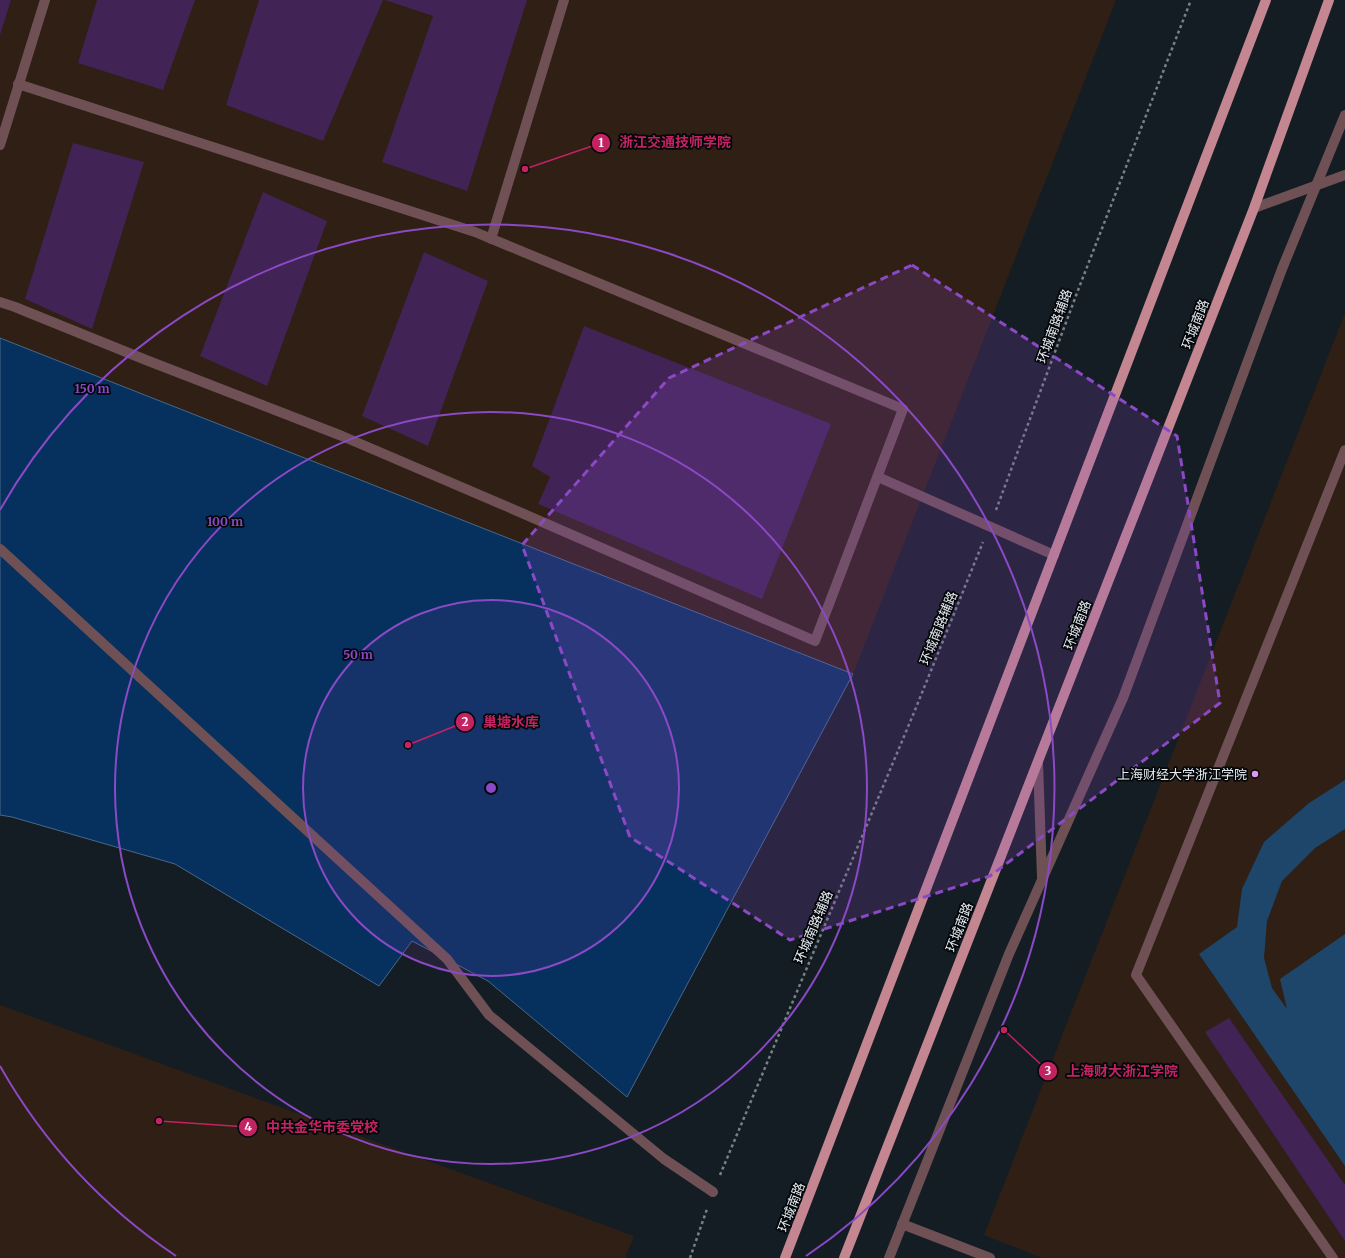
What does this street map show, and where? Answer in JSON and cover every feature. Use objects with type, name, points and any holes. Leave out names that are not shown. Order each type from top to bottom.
[{"type":"main road","name":"环城南路","points":[[785,1258],[1266,0]]},
{"type":"main road","name":"环城南路","points":[[844,1258],[1254,208],[1329,0]]},
{"type":"street","points":[[0,146],[5,111],[18,84],[45,0]]},
{"type":"street","points":[[491,239],[564,0]]},
{"type":"street","points":[[0,302],[342,436],[815,642],[903,409],[475,232],[18,84]]},
{"type":"street","points":[[889,1258],[1009,954],[1123,698],[1277,284],[1345,115]]},
{"type":"street","points":[[1254,208],[1345,176]]},
{"type":"street","points":[[1333,1258],[1136,975],[1345,450]]},
{"type":"street","points":[[878,477],[1054,555]]},
{"type":"street","points":[[0,549],[447,959],[489,1015],[664,1159],[713,1192]]},
{"type":"street","points":[[1038,763],[1042,879]]},
{"type":"street","points":[[902,1224],[990,1258]]},
{"type":"path","name":"环城南路辅路","points":[[690,1258],[713,1192],[913,715],[990,526],[1080,285],[1191,0]]},
{"type":"highlighted area","points":[[912,265],[1177,436],[1220,703],[990,876],[790,940],[630,837],[522,545],[669,378]]},
{"type":"shaded area","points":[[0,0],[1116,0],[853,674],[0,338]]},
{"type":"shaded area","name":"上海财经大学浙江学院","points":[[1345,313],[1345,1258],[1042,1258],[984,1235]]},
{"type":"shaded area","points":[[0,338],[853,674],[627,1097],[488,981],[412,941],[379,986],[175,864],[12,817],[0,815]]},
{"type":"shaded area","points":[[1345,780],[1345,829],[1315,848],[1282,881],[1267,921],[1264,958],[1272,988],[1287,1009],[1280,979],[1345,934],[1345,1166],[1199,954],[1237,927],[1242,889],[1264,842],[1309,803]]},
{"type":"shaded area","points":[[0,1005],[634,1236],[625,1258],[0,1258]]},
{"type":"building","points":[[0,0],[11,0],[0,35]]},
{"type":"building","points":[[97,0],[195,0],[163,90],[78,63]]},
{"type":"building","points":[[259,0],[383,0],[323,141],[226,105]]},
{"type":"building","points":[[385,0],[527,0],[467,191],[382,162],[433,16]]},
{"type":"building","points":[[73,143],[144,162],[92,329],[25,299]]},
{"type":"building","points":[[263,192],[327,221],[267,386],[200,356]]},
{"type":"building","points":[[424,252],[488,281],[428,446],[362,416]]},
{"type":"building","points":[[584,326],[831,424],[762,599],[538,504],[550,477],[532,466]]},
{"type":"building","points":[[1229,1018],[1345,1185],[1345,1241],[1205,1032]]},
{"type":"place","name":"浙江交通技师学院","points":[[525,169]]},
{"type":"place","name":"巢塘水库","points":[[408,745]]},
{"type":"place","name":"上海财经大学浙江学院","points":[[1255,774]]},
{"type":"place","name":"上海财大浙江学院","points":[[1004,1030]]},
{"type":"place","name":"中共金华市委党校","points":[[159,1121]]}]
